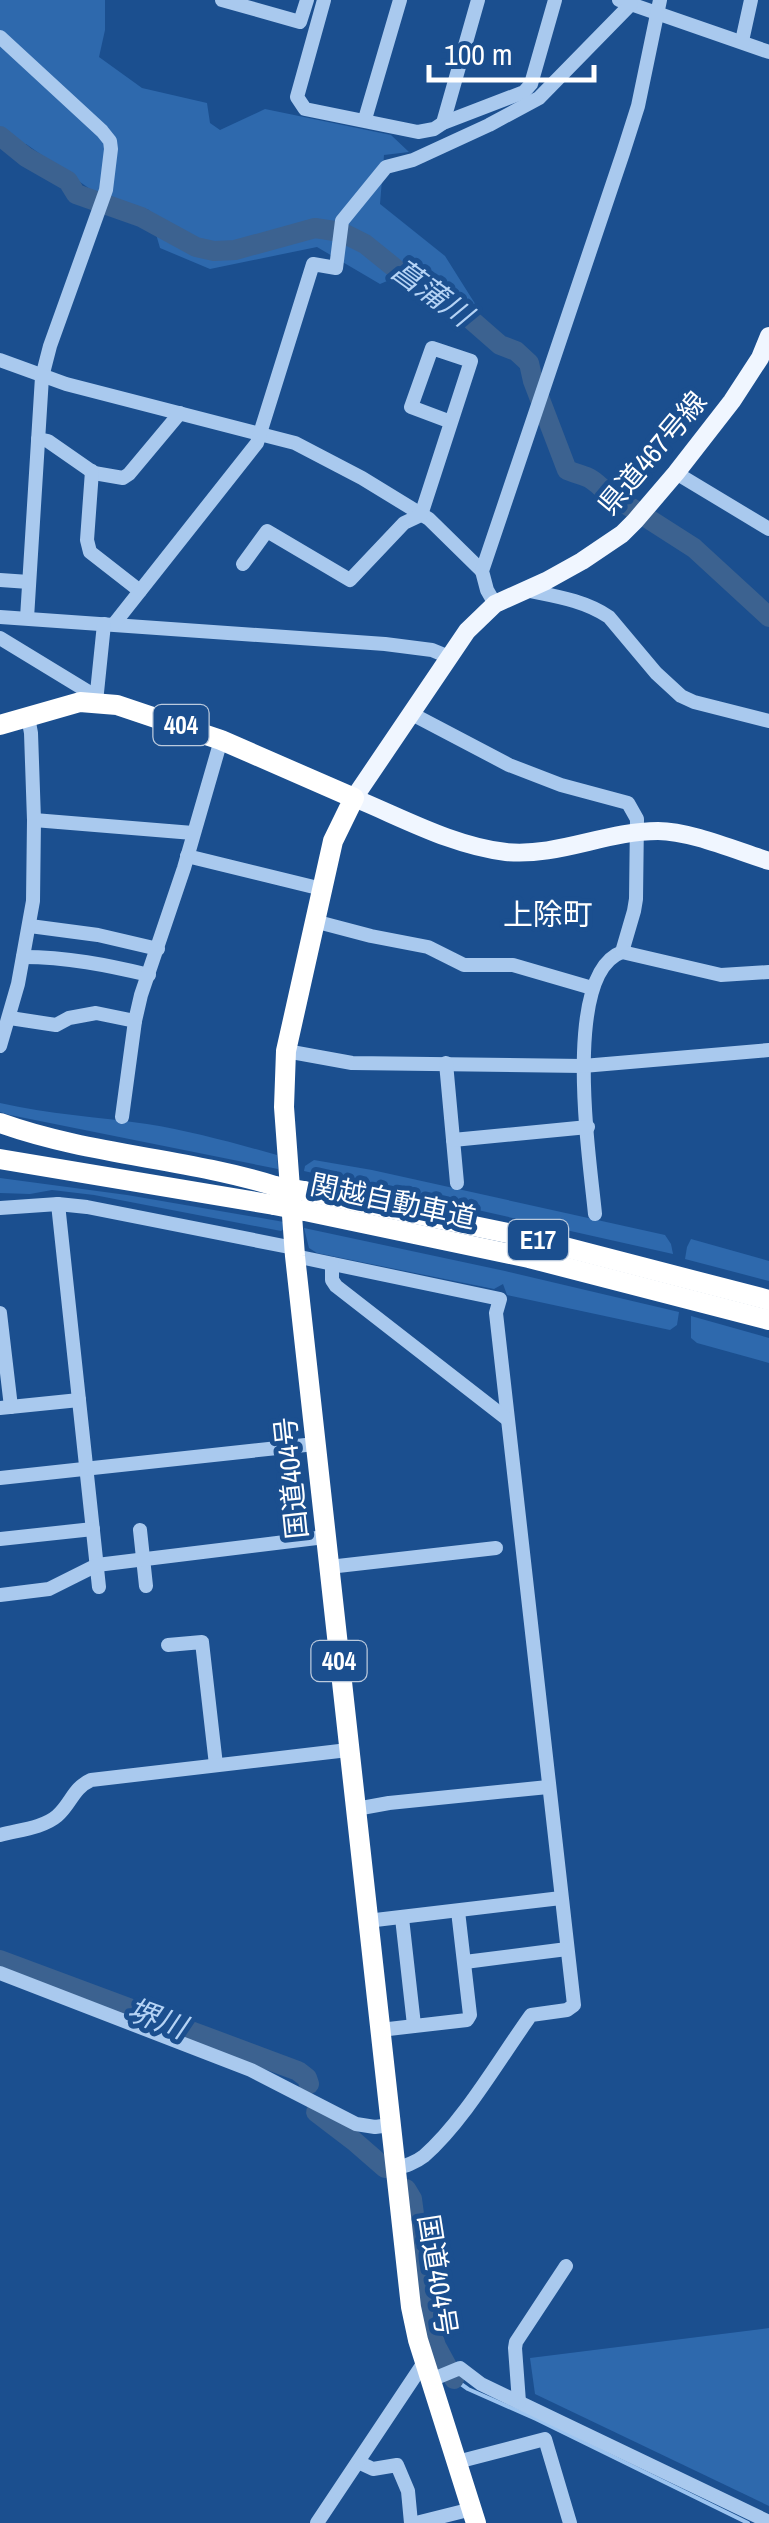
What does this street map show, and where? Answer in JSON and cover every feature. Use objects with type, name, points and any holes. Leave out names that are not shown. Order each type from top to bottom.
[{"type":"highway","name":"404","points":[[0,725],[80,702],[133,708],[221,740],[354,798]]},
{"type":"highway","name":"国道404号","points":[[354,798],[333,842],[286,1052],[284,1107],[294,1252],[411,2307],[438,2371],[456,2462],[474,2516]]},
{"type":"highway","points":[[0,1123],[56,1139],[238,1174],[274,1195]]},
{"type":"highway","name":"関越自動車道","points":[[0,1140],[304,1201],[522,1236],[769,1300]]},
{"type":"highway","name":"関越自動車道","points":[[0,1159],[196,1191],[274,1195]]},
{"type":"highway","points":[[0,1167],[196,1191]]},
{"type":"highway","name":"関越自動車道","points":[[304,1201],[769,1320]]},
{"type":"main road","name":"県道467号線","points":[[354,798],[467,631],[495,604],[546,581],[622,534],[732,401],[760,358],[769,336]]},
{"type":"main road","points":[[354,798],[450,838],[505,852],[539,852],[661,831],[769,861]]},
{"type":"street","points":[[222,0],[300,22],[307,0]]},
{"type":"street","points":[[324,0],[296,98],[305,109],[418,132],[524,92],[532,84],[555,0]]},
{"type":"street","points":[[365,120],[400,0]]},
{"type":"street","points":[[443,123],[478,0]]},
{"type":"street","points":[[742,41],[751,0]]},
{"type":"street","points":[[96,702],[109,624],[140,592],[257,443],[313,264],[336,268],[342,221],[386,167],[489,126],[540,98],[625,2],[659,6],[769,52]]},
{"type":"street","points":[[482,571],[638,106],[659,6]]},
{"type":"street","points":[[0,37],[102,132],[111,149],[106,190],[42,376],[27,618]]},
{"type":"street","points":[[242,564],[267,531],[350,580],[404,523],[421,514],[471,362],[432,348],[412,407],[451,422]]},
{"type":"street","points":[[0,360],[42,376],[271,436],[314,452],[421,514],[442,531],[482,571],[495,604]]},
{"type":"street","points":[[38,439],[48,441],[92,471],[123,478],[180,413]]},
{"type":"street","points":[[92,471],[87,540],[90,552],[140,592]]},
{"type":"street","points":[[676,473],[769,529]]},
{"type":"street","points":[[0,580],[29,582]]},
{"type":"street","points":[[524,589],[599,610],[681,696],[769,722]]},
{"type":"street","points":[[0,617],[384,644],[449,656]]},
{"type":"street","points":[[0,638],[87,690],[96,702]]},
{"type":"street","points":[[412,714],[509,765],[628,803],[637,819],[638,832],[634,911],[622,952]]},
{"type":"street","points":[[0,1046],[24,956],[35,873],[32,733],[28,717]]},
{"type":"street","points":[[122,1117],[135,1021],[221,740]]},
{"type":"street","points":[[34,820],[193,833]]},
{"type":"street","points":[[187,856],[322,889]]},
{"type":"street","points":[[314,920],[428,947],[464,964],[514,964],[592,988]]},
{"type":"street","points":[[30,926],[98,935],[158,949]]},
{"type":"street","points":[[595,1214],[582,1066],[592,988],[610,958],[622,952],[721,975],[769,972]]},
{"type":"street","points":[[24,956],[55,956],[149,975]]},
{"type":"street","points":[[10,1018],[56,1025],[96,1013],[135,1021]]},
{"type":"street","points":[[286,1052],[352,1063],[582,1066],[769,1050]]},
{"type":"street","points":[[446,1064],[457,1183]]},
{"type":"street","points":[[453,1140],[588,1127]]},
{"type":"street","points":[[58,1204],[99,1587]]},
{"type":"street","points":[[0,1208],[58,1204],[116,1212],[500,1299],[496,1314],[507,1419],[574,2005],[566,2010],[531,2015],[442,2136],[423,2157],[395,2169]]},
{"type":"street","points":[[332,1264],[336,1286],[507,1419]]},
{"type":"street","points":[[0,1314],[5,1408],[78,1400]]},
{"type":"street","points":[[0,1478],[315,1444]]},
{"type":"street","points":[[0,1539],[93,1529]]},
{"type":"street","points":[[140,1530],[146,1586]]},
{"type":"street","points":[[0,1595],[49,1589],[97,1564],[325,1537]]},
{"type":"street","points":[[329,1567],[496,1548]]},
{"type":"street","points":[[168,1646],[202,1642],[216,1764]]},
{"type":"street","points":[[0,1835],[52,1820],[73,1792],[91,1780],[348,1750]]},
{"type":"street","points":[[356,1809],[548,1788]]},
{"type":"street","points":[[367,1921],[561,1898]]},
{"type":"street","points":[[380,2030],[466,2020],[470,2016],[458,1911]]},
{"type":"street","points":[[402,1918],[414,2025]]},
{"type":"street","points":[[465,1962],[567,1949]]},
{"type":"street","points":[[0,1974],[251,2070],[356,2124],[390,2125]]},
{"type":"street","points":[[520,2402],[516,2342],[566,2266]]},
{"type":"street","points":[[321,2522],[358,2462],[438,2371],[464,2370],[480,2384],[769,2522]]},
{"type":"street","points":[[456,2462],[546,2439],[570,2523]]},
{"type":"street","points":[[358,2462],[373,2469],[397,2465],[408,2491],[413,2523],[474,2516]]},
{"type":"shaded area","points":[[0,0],[105,0],[105,30],[99,57],[142,88],[207,103],[210,123],[220,130],[265,109],[391,135],[409,152],[384,155],[380,204],[445,256],[479,310],[392,279],[380,284],[317,247],[210,269],[160,248],[149,210],[90,189],[26,144],[0,147]]},
{"type":"shaded area","points":[[0,1103],[196,1134],[277,1155],[278,1169],[10,1115],[0,1112]]},
{"type":"shaded area","points":[[314,1160],[665,1235],[673,1254],[304,1171]]},
{"type":"shaded area","points":[[0,1178],[284,1222],[284,1229],[94,1195],[52,1190],[0,1193]]},
{"type":"shaded area","points":[[304,1228],[679,1312],[677,1325],[670,1330],[507,1295],[503,1284],[494,1289],[317,1253],[309,1248]]},
{"type":"shaded area","points":[[691,1239],[769,1261],[769,1281],[685,1259]]},
{"type":"shaded area","points":[[691,1316],[769,1338],[769,1363],[697,1343],[691,1338]]},
{"type":"shaded area","points":[[769,2328],[769,2506],[535,2394],[530,2358]]},
{"type":"waterway","name":"菖蒲川","points":[[0,136],[26,157],[68,181],[76,194],[141,217],[196,247],[235,250],[315,228],[341,232],[365,244],[529,363],[567,470],[591,479],[694,548],[769,617]]},
{"type":"waterway","name":"堺川","points":[[0,1960],[298,2071],[309,2084]]},
{"type":"waterway","name":"堺川","points":[[316,2112],[385,2168]]},
{"type":"waterway","name":"堺川","points":[[406,2189],[412,2199],[428,2319],[436,2346],[454,2379]]},
{"type":"waterway","points":[[454,2379],[748,2523]]},
{"type":"district","name":"上除町","points":[[548,914]]}]
